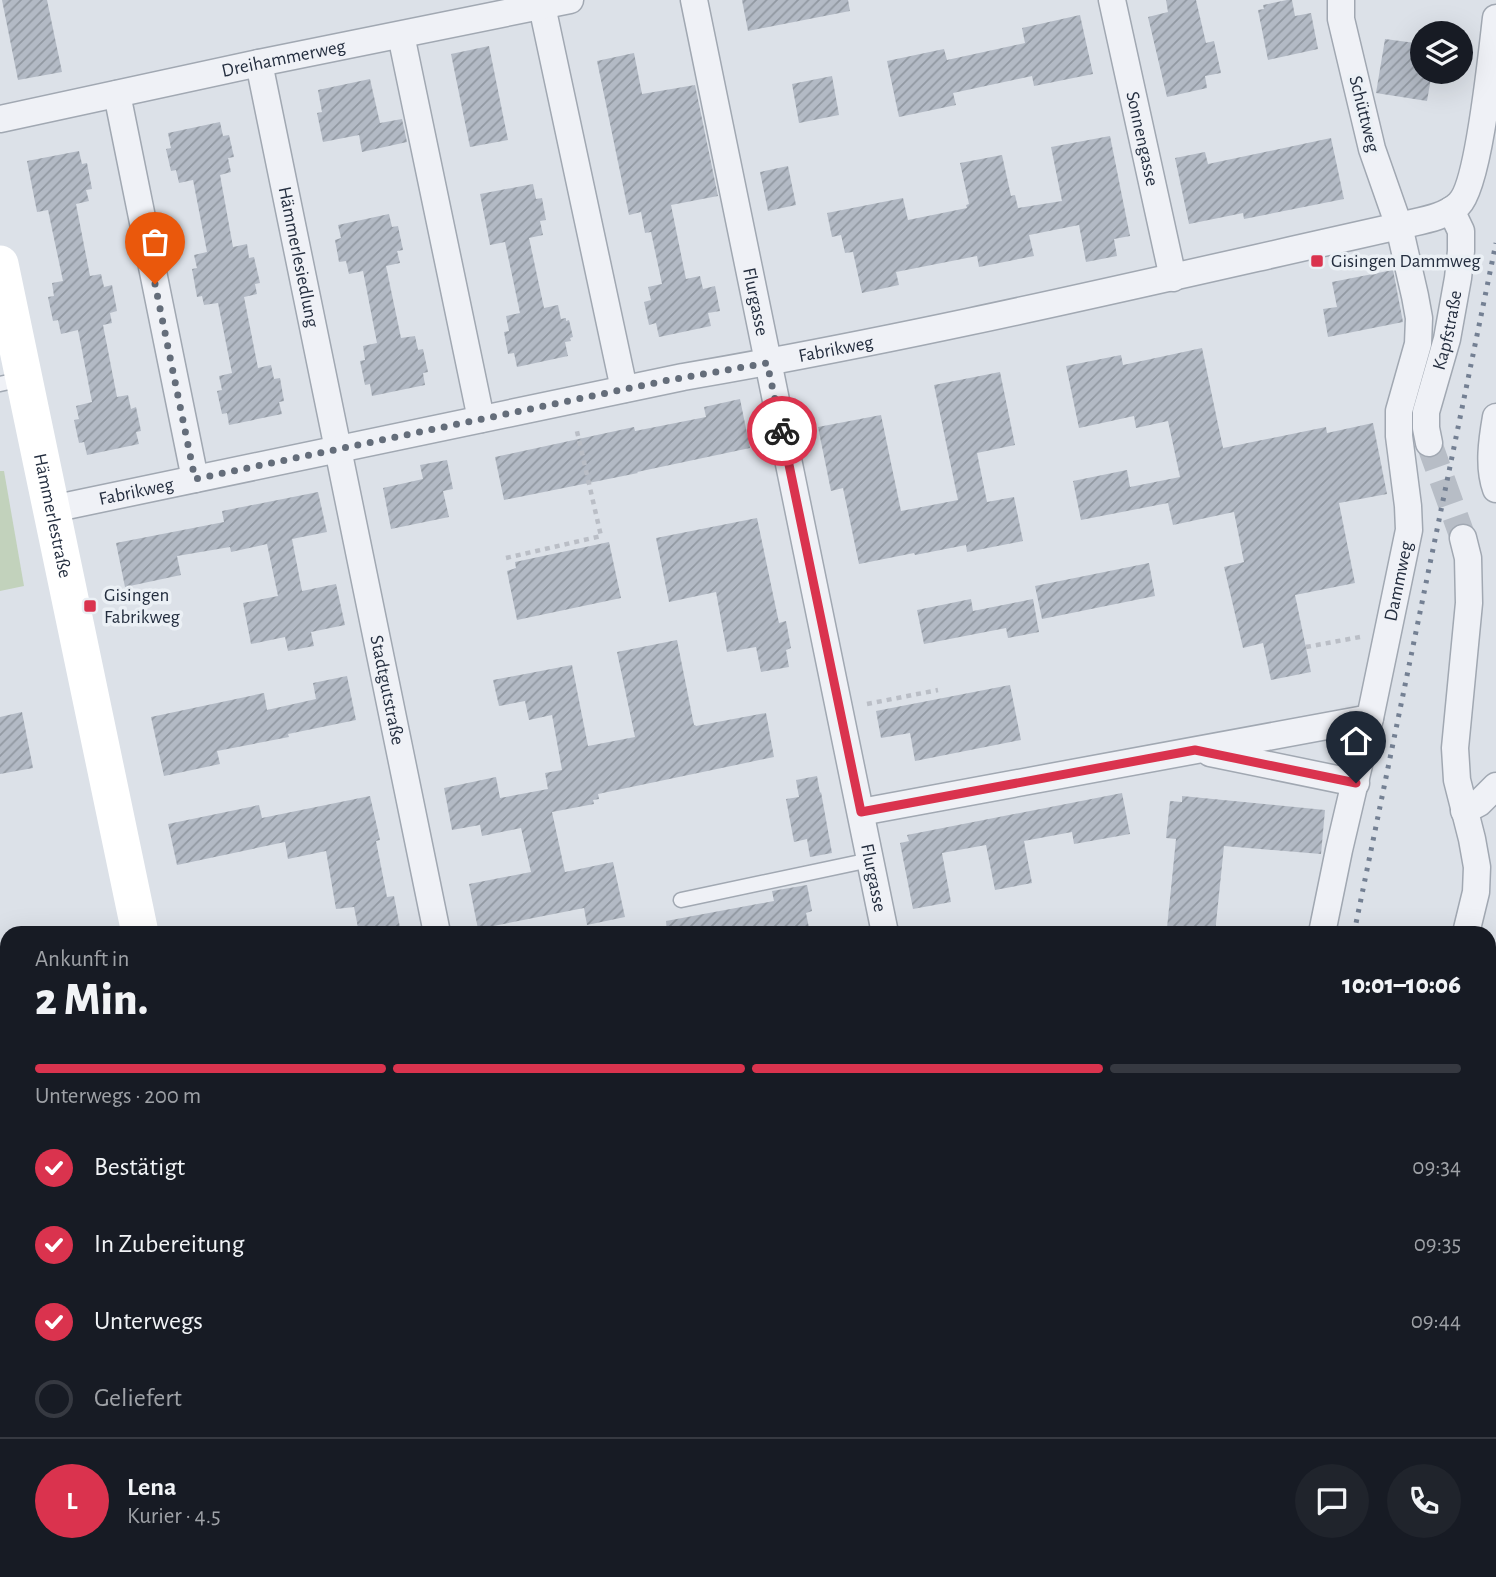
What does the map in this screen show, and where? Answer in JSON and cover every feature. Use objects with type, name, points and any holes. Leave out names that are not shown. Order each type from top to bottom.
[{"type":"street","name":"Dreihammerweg","points":[[0,119],[570,0]]},
{"type":"street","name":"Flurgasse","points":[[694,0],[884,926]]},
{"type":"street","name":"Sonnengasse","points":[[1112,0],[1173,278]]},
{"type":"street","name":"Schüttweg","points":[[1341,0],[1341,19],[1372,149],[1399,226]]},
{"type":"street","points":[[542,6],[624,389]]},
{"type":"street","points":[[1451,210],[1462,201],[1468,189],[1475,162],[1496,18]]},
{"type":"street","points":[[401,35],[481,419]]},
{"type":"street","name":"Hämmerlesiedlung","points":[[260,63],[338,449]]},
{"type":"street","points":[[117,94],[195,479]]},
{"type":"street","name":"Fabrikweg","points":[[52,509],[624,389],[1001,316],[1399,226],[1451,210]]},
{"type":"street","name":"Kapfstraße","points":[[1429,443],[1426,412],[1447,340],[1461,251],[1461,231],[1451,210]]},
{"type":"street","name":"Dammweg","points":[[1323,926],[1409,530],[1399,411],[1418,344],[1419,318],[1399,226]]},
{"type":"street","name":"Hämmerlestraße","points":[[0,264],[12,381],[52,509],[139,926]]},
{"type":"street","points":[[1496,417],[1492,439],[1493,480],[1496,489]]},
{"type":"street","name":"Stadtgutstraße","points":[[338,449],[436,926]]},
{"type":"street","points":[[1463,538],[1468,558],[1469,603],[1455,748],[1457,780],[1477,867],[1476,892],[1468,926]]},
{"type":"street","points":[[861,812],[1370,718]]},
{"type":"street","points":[[1195,750],[1356,783]]},
{"type":"street","points":[[1464,811],[1479,803],[1496,786]]},
{"type":"lane","points":[[681,900],[870,860]]},
{"type":"path","points":[[506,558],[601,536],[574,416]]},
{"type":"path","points":[[1306,647],[1388,632]]},
{"type":"path","points":[[839,709],[938,690]]},
{"type":"green space","points":[[0,471],[4,471],[24,586],[0,591]]},
{"type":"building","points":[[2,0],[47,0],[62,72],[18,80]]},
{"type":"building","points":[[742,0],[848,0],[850,11],[748,31]]},
{"type":"building","points":[[1166,0],[1196,0],[1206,43],[1214,41],[1221,73],[1205,76],[1207,88],[1167,97],[1148,17],[1168,12]]},
{"type":"building","points":[[1292,0],[1295,16],[1311,13],[1318,49],[1268,60],[1258,10],[1264,9],[1263,5]]},
{"type":"building","points":[[1080,15],[1093,74],[1034,86],[1032,76],[953,93],[956,105],[899,117],[887,61],[944,49],[947,60],[1025,43],[1022,28]]},
{"type":"building","points":[[1385,39],[1410,42],[1410,84],[1430,84],[1427,101],[1376,93]]},
{"type":"building","points":[[489,46],[508,140],[470,147],[451,54]]},
{"type":"building","points":[[634,53],[642,94],[695,85],[718,196],[671,205],[686,279],[700,276],[703,289],[715,286],[720,311],[708,313],[711,326],[659,337],[656,323],[649,325],[644,302],[651,300],[648,287],[662,284],[651,232],[645,233],[641,212],[629,215],[597,61]]},
{"type":"building","points":[[832,76],[839,115],[799,123],[792,84]]},
{"type":"building","points":[[370,79],[380,123],[402,119],[407,142],[362,152],[359,135],[323,142],[317,113],[322,112],[318,90]]},
{"type":"building","points":[[220,122],[223,136],[229,135],[234,157],[228,158],[231,172],[220,175],[233,247],[247,244],[249,258],[254,257],[260,283],[255,284],[257,294],[244,297],[258,368],[271,365],[274,379],[280,378],[284,401],[279,402],[282,414],[229,425],[227,413],[222,414],[217,391],[222,390],[219,376],[232,373],[218,303],[204,305],[202,296],[197,297],[192,269],[197,268],[194,255],[207,252],[193,180],[179,183],[176,170],[171,171],[166,149],[171,148],[168,133]]},
{"type":"building","points":[[1110,136],[1130,236],[1114,239],[1117,256],[1086,262],[1079,225],[1029,235],[1034,256],[979,267],[977,256],[896,272],[899,285],[862,293],[853,252],[845,253],[841,235],[832,237],[827,213],[903,198],[908,220],[967,208],[966,205],[969,204],[960,163],[1002,155],[1011,196],[1015,195],[1018,208],[1062,201],[1051,147]]},
{"type":"building","points":[[1331,138],[1344,199],[1244,219],[1243,213],[1189,224],[1175,158],[1205,152],[1208,164]]},
{"type":"building","points":[[79,151],[82,164],[87,163],[92,189],[86,190],[89,201],[76,204],[90,276],[101,274],[104,287],[112,285],[117,311],[110,313],[112,323],[103,325],[117,397],[128,395],[131,409],[136,407],[141,431],[136,432],[139,444],[87,455],[84,442],[79,443],[74,420],[79,419],[76,406],[92,402],[78,330],[61,334],[58,320],[53,321],[48,297],[54,296],[52,283],[63,281],[48,210],[37,212],[27,161]]},
{"type":"building","points":[[788,166],[796,205],[768,211],[760,172]]},
{"type":"building","points":[[533,184],[536,199],[542,198],[546,220],[540,221],[543,235],[529,238],[544,308],[558,305],[561,319],[569,320],[573,337],[570,338],[571,341],[565,342],[568,356],[517,367],[514,353],[508,354],[504,332],[509,331],[506,316],[520,313],[505,242],[490,245],[480,194]]},
{"type":"building","points":[[389,214],[392,227],[398,226],[403,250],[397,251],[400,263],[386,266],[401,338],[415,336],[418,350],[423,349],[428,372],[423,373],[425,385],[372,396],[370,384],[365,385],[360,361],[365,360],[363,346],[377,343],[363,271],[349,274],[346,261],[339,262],[335,240],[341,238],[338,225]]},
{"type":"building","points":[[1393,270],[1403,322],[1328,337],[1323,309],[1337,307],[1332,282]]},
{"type":"building","points":[[1202,348],[1223,448],[1326,427],[1327,433],[1373,423],[1387,494],[1339,503],[1355,583],[1295,595],[1311,672],[1271,680],[1263,643],[1243,648],[1224,567],[1244,562],[1234,512],[1173,525],[1168,503],[1081,520],[1073,481],[1127,470],[1130,487],[1180,477],[1168,421],[1136,428],[1134,416],[1079,428],[1066,366],[1121,355],[1123,365]]},
{"type":"building","points":[[1000,372],[1015,445],[977,453],[987,502],[1014,497],[1023,541],[967,552],[966,545],[859,564],[843,488],[831,491],[818,427],[881,415],[901,511],[958,500],[934,385]]},
{"type":"building","points":[[740,399],[750,448],[504,500],[495,457],[634,427],[635,431],[706,417],[704,407]]},
{"type":"building","points":[[447,460],[453,489],[443,491],[449,517],[391,529],[383,488],[423,479],[420,465]]},
{"type":"building","points":[[318,492],[327,532],[292,539],[302,591],[336,584],[345,625],[311,632],[314,646],[288,651],[285,637],[251,644],[243,603],[278,596],[267,544],[231,552],[230,547],[177,556],[181,575],[125,587],[116,543],[224,522],[222,511]]},
{"type":"building","points":[[757,518],[779,623],[786,621],[791,648],[786,650],[789,667],[761,672],[756,647],[727,652],[716,592],[669,602],[656,538]]},
{"type":"building","points":[[609,542],[621,598],[517,620],[507,571],[516,568],[515,562]]},
{"type":"building","points":[[1149,563],[1155,596],[1042,619],[1035,586]]},
{"type":"building","points":[[971,599],[973,611],[1033,599],[1039,632],[1008,638],[1006,628],[924,644],[917,610]]},
{"type":"building","points":[[677,640],[694,725],[766,713],[774,757],[598,794],[599,799],[593,800],[594,804],[552,812],[565,872],[613,862],[625,917],[587,925],[584,908],[493,926],[477,926],[469,884],[531,872],[521,828],[482,836],[480,825],[452,830],[444,788],[496,777],[500,798],[548,789],[545,773],[562,770],[552,715],[529,720],[525,701],[499,706],[493,680],[572,665],[588,746],[635,737],[617,652]]},
{"type":"building","points":[[347,676],[356,720],[217,751],[220,764],[164,776],[151,717],[264,693],[267,710],[316,699],[313,683]]},
{"type":"building","points":[[1010,685],[1021,740],[915,761],[910,733],[881,738],[876,711]]},
{"type":"building","points":[[22,712],[33,768],[0,774],[0,717]]},
{"type":"building","points":[[817,776],[832,853],[810,857],[807,839],[794,842],[786,799],[799,797],[796,780]]},
{"type":"building","points":[[1122,793],[1130,834],[1074,844],[1072,832],[1024,841],[1032,883],[995,890],[986,845],[942,853],[951,902],[913,909],[900,843],[909,841],[907,835]]},
{"type":"building","points":[[370,796],[380,840],[376,841],[387,897],[394,896],[400,926],[358,926],[354,907],[336,909],[326,851],[288,859],[285,842],[177,865],[168,824],[259,805],[262,818]]},
{"type":"building","points":[[1182,796],[1325,810],[1321,854],[1224,846],[1216,926],[1167,926],[1176,839],[1166,838],[1170,801],[1182,802]]},
{"type":"building","points":[[807,885],[812,911],[806,913],[809,926],[666,926],[666,921],[774,901],[772,891]]},
{"type":"tunnel","points":[[1429,443],[1463,538]]},
{"type":"railway","points":[[1355,926],[1496,243]]},
{"type":"way so far","points":[[155,284],[195,479],[664,381],[767,363],[782,431]]},
{"type":"place","name":"Gisingen Dammweg","points":[[1317,261]]},
{"type":"place","name":"Gisingen Fabrikweg","points":[[90,606]]},
{"type":"route","points":[[782,431],[861,812],[1195,750],[1356,783]]}]
